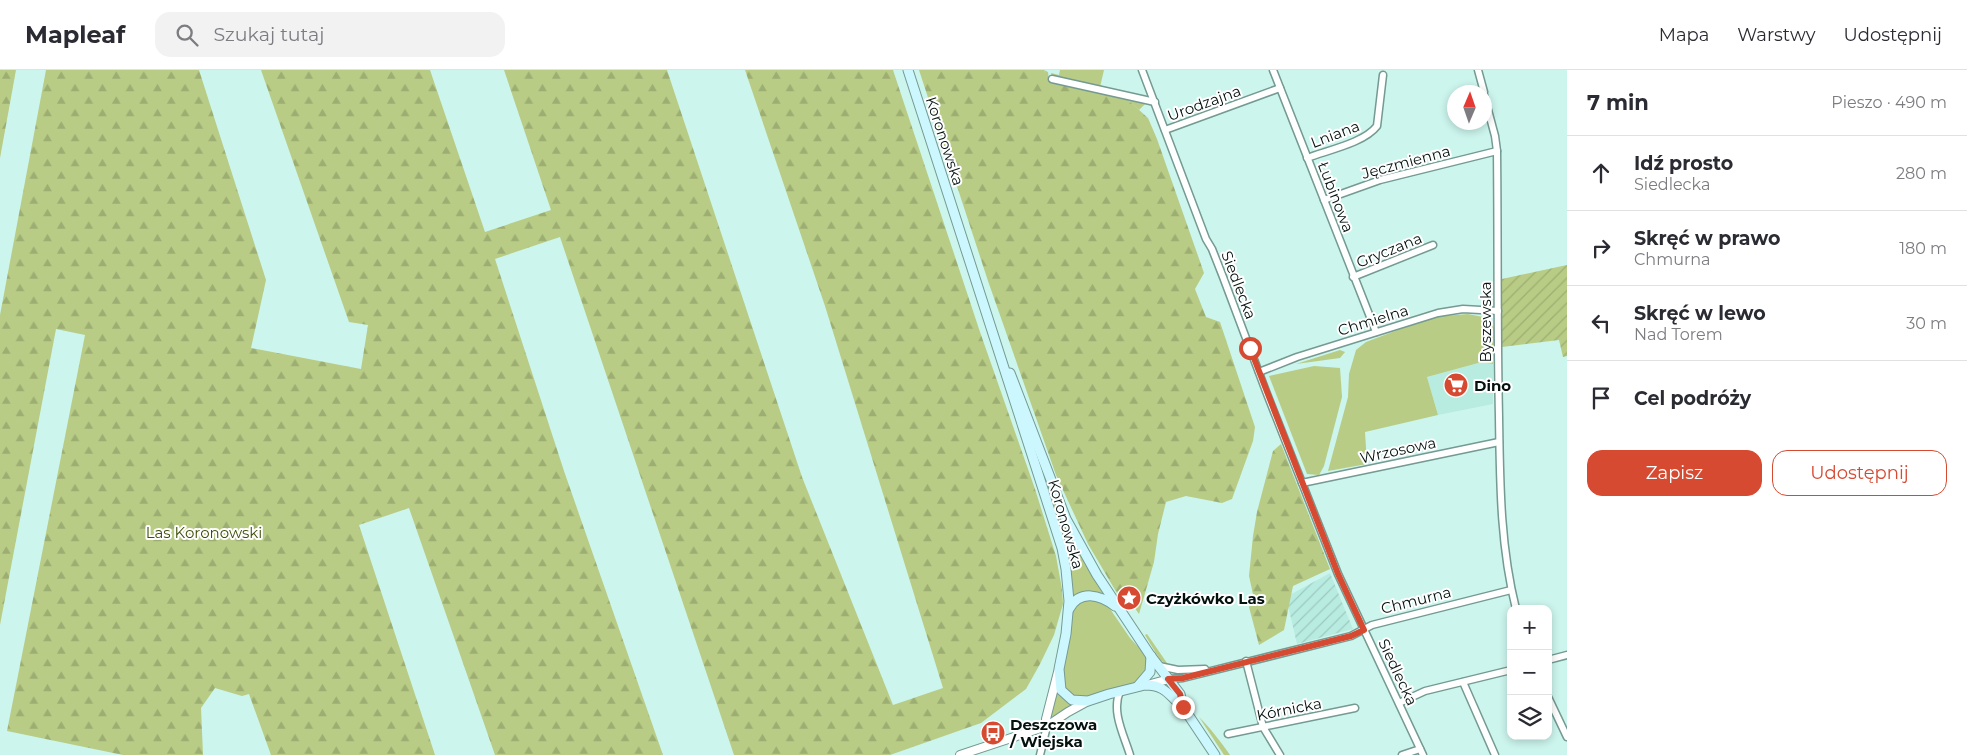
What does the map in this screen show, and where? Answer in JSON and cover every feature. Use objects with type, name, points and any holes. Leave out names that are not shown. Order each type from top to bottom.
[{"type":"main road","name":"Koronowska","points":[[908,70],[1062,548],[1068,585],[1069,610],[1059,669]]},
{"type":"main road","name":"Koronowska","points":[[994,334],[1066,519],[1118,609],[1180,694],[1183,707]]},
{"type":"main road","points":[[1069,610],[1079,598],[1092,595],[1107,600],[1118,609]]},
{"type":"main road","points":[[1136,687],[1150,672],[1150,655]]},
{"type":"main road","points":[[1059,669],[1060,687],[1063,693],[1076,702],[1088,702],[1145,685],[1162,687],[1183,707],[1215,755]]},
{"type":"street","name":"Siedlecka","points":[[1142,70],[1338,574],[1421,752]]},
{"type":"street","name":"Łubinowa","points":[[1273,70],[1376,332]]},
{"type":"street","name":"Byszewska","points":[[1478,70],[1482,85]]},
{"type":"street","name":"Lniana","points":[[1307,158],[1356,141],[1372,132],[1377,126],[1383,75]]},
{"type":"street","points":[[1052,79],[1155,102]]},
{"type":"street","name":"Urodzajna","points":[[1165,130],[1280,88]]},
{"type":"street","name":"Byszewska","points":[[1492,125],[1497,151],[1501,525],[1515,605]]},
{"type":"street","name":"Jęczmienna","points":[[1324,200],[1380,180],[1497,151]]},
{"type":"street","name":"Gryczana","points":[[1354,277],[1433,245]]},
{"type":"street","name":"Chmielna","points":[[1259,372],[1297,357],[1454,310],[1478,309],[1498,311]]},
{"type":"street","name":"Wrzosowa","points":[[1302,483],[1499,442]]},
{"type":"street","name":"Chmurna","points":[[1145,685],[1168,679],[1183,678],[1356,635],[1372,625],[1511,590]]},
{"type":"street","points":[[1552,659],[1567,655]]},
{"type":"street","points":[[1246,662],[1263,727],[1280,755]]},
{"type":"street","name":"Chmurna","points":[[1158,666],[1182,670],[1214,669]]},
{"type":"street","name":"Koronowska","points":[[1046,726],[1046,719],[1059,669]]},
{"type":"street","points":[[1399,703],[1425,692],[1507,671]]},
{"type":"street","points":[[1463,682],[1494,755]]},
{"type":"street","points":[[1120,691],[1117,700],[1118,717],[1130,755]]},
{"type":"street","points":[[960,755],[1046,726],[1088,702]]},
{"type":"street","points":[[1552,705],[1567,737]]},
{"type":"street","name":"Kórnicka","points":[[1228,734],[1354,708]]},
{"type":"street","points":[[1040,755],[1046,726]]},
{"type":"street","points":[[1402,755],[1421,752]]},
{"type":"shaded area","points":[[1482,362],[1493,364],[1493,404],[1438,415],[1427,377]]},
{"type":"shaded area","points":[[1330,573],[1353,629],[1297,644],[1286,597]]},
{"type":"green space","points":[[0,70],[16,70],[0,158]]},
{"type":"green space","name":"Las Koronowski","points":[[46,70],[199,70],[266,280],[251,348],[361,369],[368,325],[349,322],[261,70],[430,70],[485,232],[551,210],[504,70],[667,70],[802,477],[893,705],[943,688],[825,306],[745,70],[893,70],[1056,556],[1063,604],[1054,635],[1026,689],[981,723],[890,755],[734,755],[560,237],[495,259],[564,471],[663,755],[495,755],[409,508],[359,525],[435,755],[271,755],[249,694],[242,696],[215,688],[201,708],[203,755],[123,755],[7,731],[85,335],[56,329],[0,625],[0,315]]},
{"type":"green space","points":[[919,70],[1044,70],[1047,79],[1127,99],[1148,118],[1157,139],[1204,273],[1195,289],[1206,317],[1220,322],[1255,427],[1253,441],[1232,499],[1222,503],[1186,496],[1166,502],[1158,534],[1154,562],[1139,614],[1127,597],[1121,600],[1088,544],[1056,475],[988,281]]},
{"type":"green space","points":[[1044,70],[1048,72],[1049,79],[1145,103],[1145,104],[1139,110],[1127,99],[1046,79]]},
{"type":"green space","points":[[1060,70],[1104,70],[1100,87],[1052,77],[1051,73],[1059,75]]},
{"type":"green space","points":[[1567,265],[1567,356],[1563,357],[1559,340],[1502,347],[1502,279]]},
{"type":"green space","points":[[1468,314],[1491,321],[1494,328],[1493,364],[1482,362],[1427,377],[1438,415],[1365,432],[1367,464],[1328,471],[1348,397],[1349,374],[1356,350],[1366,342],[1432,317]]},
{"type":"green space","points":[[1340,350],[1345,352],[1340,358],[1296,364]]},
{"type":"green space","points":[[1314,366],[1340,368],[1342,397],[1324,466],[1319,475],[1307,474],[1269,376]]},
{"type":"green space","points":[[1281,444],[1330,569],[1293,586],[1284,630],[1259,645],[1249,607],[1254,599],[1249,576],[1253,536],[1257,512],[1273,451]]},
{"type":"green space","points":[[1035,452],[1093,576],[1103,592],[1102,594],[1094,592],[1073,599]]},
{"type":"green space","points":[[1092,598],[1108,606],[1130,638],[1143,652],[1147,659],[1147,670],[1136,683],[1080,699],[1066,692],[1062,675],[1069,643],[1072,612],[1077,604]]},
{"type":"green space","points":[[1147,634],[1169,666],[1160,660],[1145,635]]},
{"type":"green space","points":[[1056,692],[1071,705],[1050,718]]},
{"type":"green space","points":[[1199,717],[1215,735],[1230,755],[1224,755]]},
{"type":"place","name":"Dino","points":[[1456,385]]},
{"type":"place","name":"Czyżkówko Las","points":[[1129,598]]},
{"type":"place","name":"Deszczowa / Wiejska","points":[[993,733]]},
{"type":"route","points":[[1183,707],[1180,694],[1168,679],[1183,678],[1356,635],[1364,630],[1338,574],[1250,348]]}]
